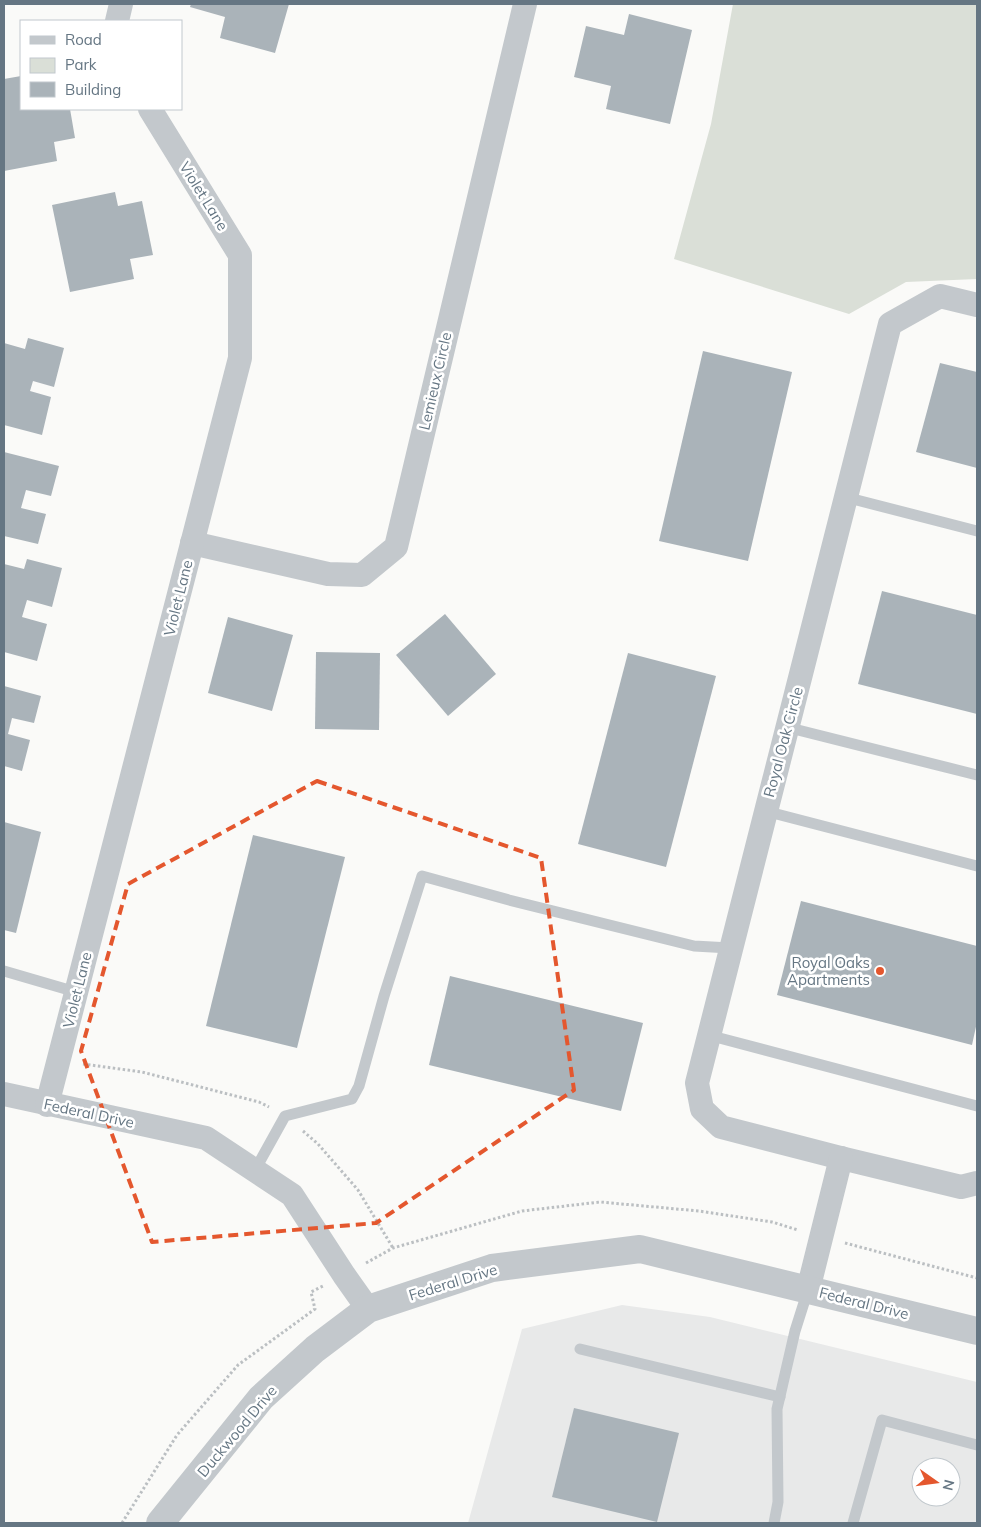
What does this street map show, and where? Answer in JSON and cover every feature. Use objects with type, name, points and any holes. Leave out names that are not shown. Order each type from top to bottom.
[{"type":"street","points":[[117,20],[121,4]]},
{"type":"street","name":"Lemieux Circle","points":[[192,543],[328,574],[362,575],[396,547],[525,4]]},
{"type":"street","name":"Violet Lane","points":[[47,1104],[240,358],[240,255],[151,110]]},
{"type":"street","name":"Royal Oak Circle","points":[[977,306],[940,296],[890,324],[697,1083],[702,1109],[721,1127],[961,1187],[977,1183]]},
{"type":"street","name":"Federal Drive","points":[[4,1094],[206,1138],[292,1195],[368,1309],[492,1268],[640,1250],[977,1331]]},
{"type":"street","points":[[808,1290],[841,1158]]},
{"type":"street","name":"Duckwood Drive","points":[[160,1523],[261,1398],[315,1348],[368,1309]]},
{"type":"lane","points":[[845,497],[977,531]]},
{"type":"lane","points":[[786,727],[977,775]]},
{"type":"lane","points":[[765,811],[977,866]]},
{"type":"lane","points":[[255,1170],[286,1116],[352,1099],[359,1086],[384,996],[422,876],[509,900],[694,946],[730,948]]},
{"type":"lane","points":[[4,971],[76,992]]},
{"type":"lane","points":[[708,1035],[977,1106]]},
{"type":"lane","points":[[774,1523],[778,1502],[777,1409],[795,1331],[808,1290]]},
{"type":"lane","points":[[580,1349],[780,1398]]},
{"type":"lane","points":[[853,1523],[882,1420],[977,1445]]},
{"type":"path","points":[[77,1063],[142,1072],[259,1102],[286,1116],[318,1144],[358,1190],[394,1248]]},
{"type":"highlighted area","points":[[317,781],[541,858],[574,1090],[376,1223],[152,1242],[81,1051],[128,884]]},
{"type":"shaded area","points":[[622,1305],[710,1317],[977,1382],[977,1523],[468,1523],[522,1329]]},
{"type":"green space","points":[[733,4],[977,4],[977,279],[906,282],[849,314],[674,259],[711,124]]},
{"type":"building","points":[[191,4],[289,4],[275,53],[220,38],[225,17],[190,7]]},
{"type":"building","points":[[629,14],[692,30],[670,124],[606,109],[611,86],[574,77],[586,26],[624,35]]},
{"type":"building","points":[[20,76],[20,110],[70,110],[75,138],[54,142],[57,161],[4,171],[4,79]]},
{"type":"building","points":[[115,192],[118,206],[142,201],[153,255],[130,259],[134,279],[70,292],[52,205]]},
{"type":"building","points":[[28,338],[64,348],[54,387],[33,381],[30,391],[51,397],[42,435],[4,425],[4,343],[25,349]]},
{"type":"building","points":[[703,351],[792,372],[748,561],[659,541]]},
{"type":"building","points":[[940,363],[977,372],[977,468],[916,452]]},
{"type":"building","points":[[4,452],[59,466],[51,496],[26,490],[21,508],[46,514],[38,544],[4,536]]},
{"type":"building","points":[[27,559],[62,568],[52,607],[27,600],[22,617],[47,624],[37,661],[4,652],[4,564],[24,569]]},
{"type":"building","points":[[882,591],[977,615],[977,714],[858,684]]},
{"type":"building","points":[[445,614],[496,674],[448,716],[396,655]]},
{"type":"building","points":[[228,617],[293,635],[272,711],[208,693]]},
{"type":"building","points":[[316,652],[380,653],[379,730],[315,729]]},
{"type":"building","points":[[628,653],[716,676],[666,867],[578,844]]},
{"type":"building","points":[[4,686],[41,696],[34,723],[12,718],[8,734],[30,740],[22,771],[4,766]]},
{"type":"building","points":[[4,822],[41,832],[16,933],[4,930]]},
{"type":"building","points":[[253,835],[345,857],[297,1048],[206,1026]]},
{"type":"building","name":"Royal Oaks Apartments","points":[[801,901],[977,946],[977,1022],[972,1045],[777,995]]},
{"type":"building","points":[[450,976],[643,1023],[621,1111],[429,1065]]},
{"type":"building","points":[[574,1408],[679,1433],[657,1522],[552,1497]]},
{"type":"place","name":"Royal Oaks Apartments","points":[[880,971]]}]
